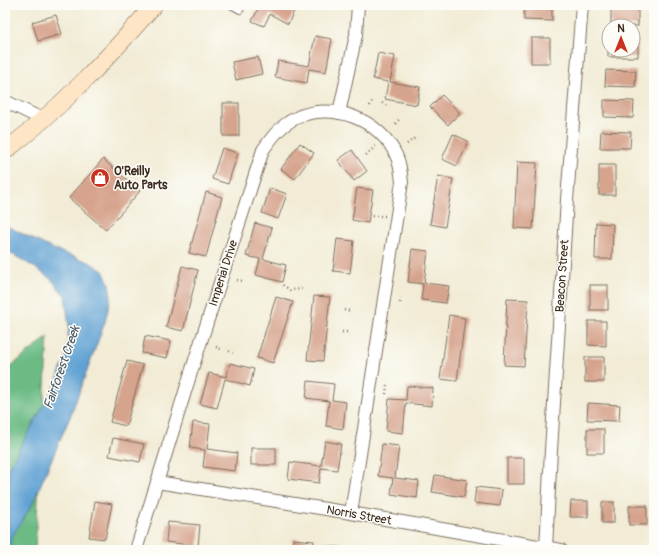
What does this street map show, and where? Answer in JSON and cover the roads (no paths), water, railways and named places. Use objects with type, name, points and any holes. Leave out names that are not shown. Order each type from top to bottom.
[{"type":"main road","points":[[5,151],[44,120],[84,82],[154,5]]},
{"type":"street","points":[[339,113],[356,35],[358,5]]},
{"type":"street","name":"Beacon Street","points":[[546,548],[567,200],[582,5]]},
{"type":"street","points":[[5,101],[44,120]]},
{"type":"street","name":"Imperial Drive","points":[[136,550],[197,351],[263,150],[271,137],[283,126],[296,118],[311,113],[339,113],[356,117],[379,132],[396,154],[402,182],[351,513]]},
{"type":"street","name":"Norris Street","points":[[157,482],[351,513],[561,550]]},
{"type":"lane","points":[[231,5],[240,10],[243,5]]},
{"type":"water","points":[[5,225],[53,249],[89,262],[103,271],[109,283],[111,296],[105,322],[70,417],[32,505],[12,537],[8,550],[5,550],[5,474],[54,387],[66,357],[69,326],[65,296],[51,279],[5,250]]},
{"type":"place","name":"O'Reilly Auto Parts","points":[[100,178]]},
{"type":"water label","name":"Fairforest Creek","points":[[61,367]]}]
